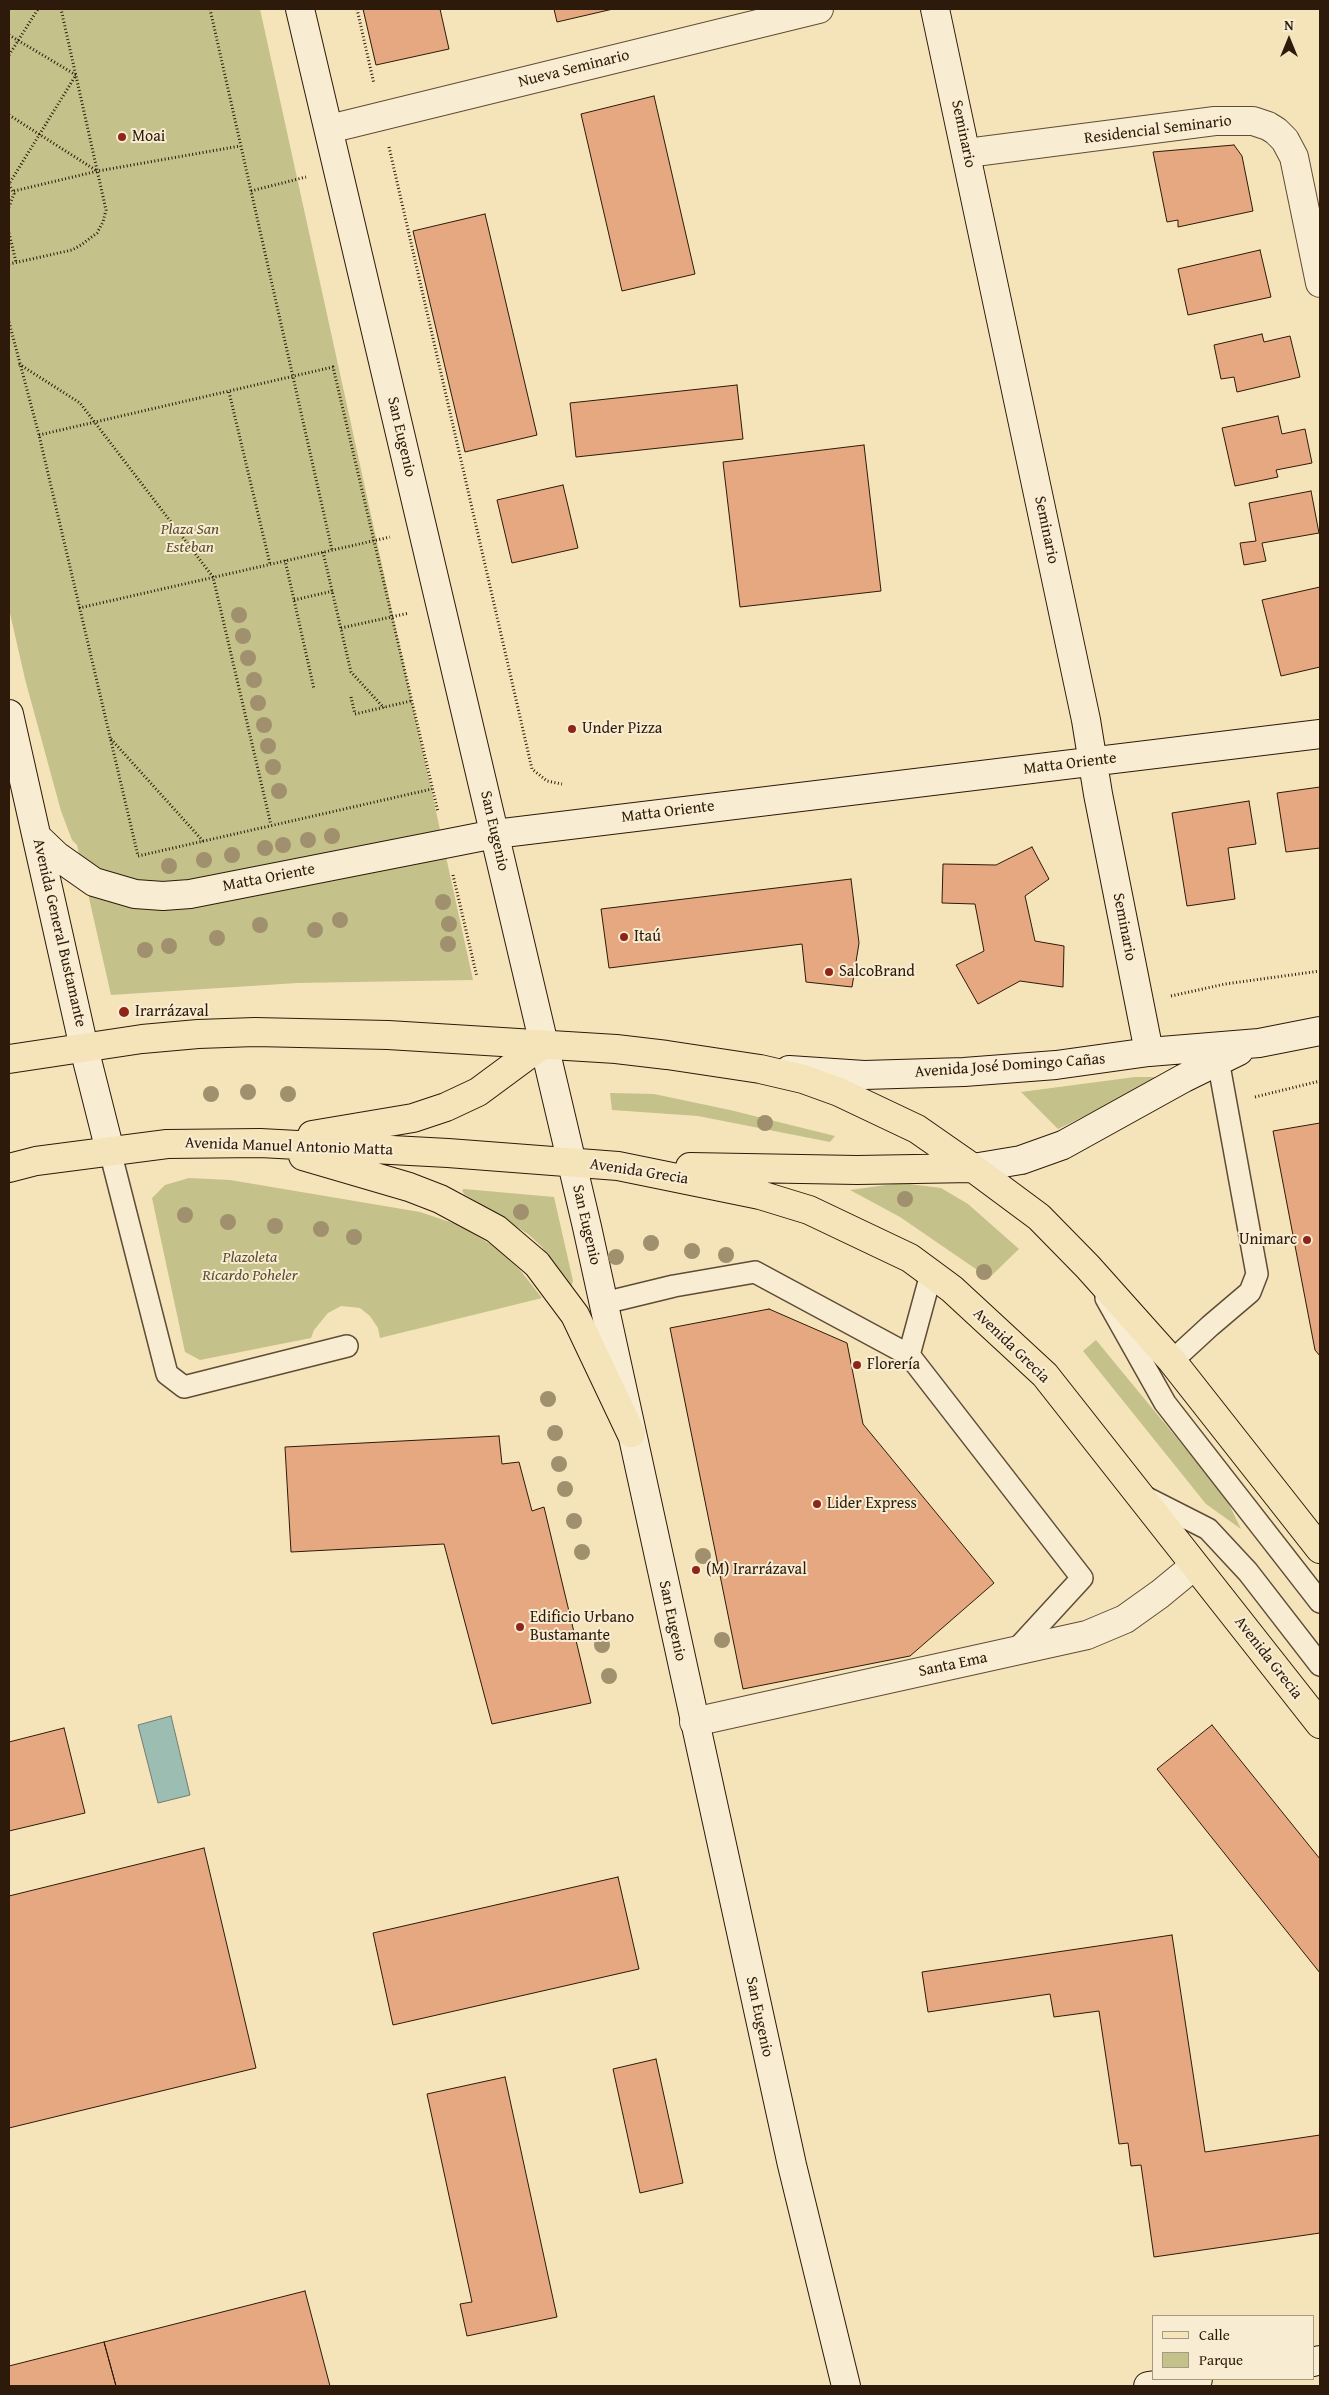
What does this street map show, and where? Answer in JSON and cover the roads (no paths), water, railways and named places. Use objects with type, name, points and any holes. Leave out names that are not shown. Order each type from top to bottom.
[{"type":"main road","points":[[9,1059],[198,1034],[255,1032],[388,1035],[543,1044],[659,1054],[760,1069],[803,1079],[879,1110],[917,1129],[1039,1217],[1088,1267],[1172,1361],[1320,1549]]},
{"type":"main road","points":[[260,1143],[413,1118],[446,1107],[478,1092],[543,1044]]},
{"type":"main road","points":[[260,1143],[408,1187],[440,1199],[496,1228],[537,1264],[575,1315],[632,1433]]},
{"type":"main road","name":"Avenida Manuel Antonio Matta","points":[[9,1168],[36,1161],[167,1144],[260,1143],[571,1162]]},
{"type":"main road","name":"Avenida Grecia","points":[[571,1162],[618,1166],[760,1195],[809,1210],[910,1258],[952,1289],[1007,1338],[1045,1376],[1320,1724]]},
{"type":"main road","points":[[618,1166],[856,1170],[973,1168]]},
{"type":"street","name":"San Eugenio","points":[[300,9],[604,1303],[792,2165],[846,2386]]},
{"type":"street","name":"Nueva Seminario","points":[[329,129],[819,9]]},
{"type":"street","name":"Seminario","points":[[935,9],[1086,720],[1092,761],[1149,1052]]},
{"type":"street","name":"Residencial Seminario","points":[[967,154],[1215,121],[1253,121],[1268,126],[1276,130],[1285,140],[1294,157],[1320,283]]},
{"type":"street","name":"Avenida General Bustamante","points":[[9,714],[84,1048],[110,1151]]},
{"type":"street","name":"Matta Oriente","points":[[37,837],[57,856],[94,882],[135,894],[163,896],[190,894],[495,834],[1320,734]]},
{"type":"street","name":"Avenida José Domingo Cañas","points":[[760,1069],[864,1075],[1056,1066],[1149,1052],[1259,1042],[1320,1032]]},
{"type":"street","name":"Avenida José Domingo Cañas","points":[[973,1168],[1021,1160],[1063,1145],[1218,1060],[1259,1042]]},
{"type":"street","name":"Santa Ema","points":[[694,1722],[1087,1635],[1108,1628],[1160,1594],[1194,1566]]},
{"type":"street","points":[[1148,2386],[1191,2380]]},
{"type":"lane","points":[[1172,1361],[1250,1292],[1255,1284],[1257,1274],[1228,1103],[1218,1060]]},
{"type":"lane","points":[[110,1151],[167,1374],[184,1387],[347,1346]]},
{"type":"lane","points":[[1088,1267],[1165,1403],[1320,1602]]},
{"type":"lane","points":[[604,1303],[674,1286],[755,1272],[909,1355],[1082,1578],[1015,1651]]},
{"type":"lane","points":[[909,1355],[931,1274]]},
{"type":"lane","points":[[1136,1493],[1208,1529],[1248,1572],[1320,1665]]},
{"type":"water","points":[[171,1716],[190,1795],[158,1803],[138,1725]]},
{"type":"place","name":"Moai","points":[[122,137]]},
{"type":"place","name":"Under Pizza","points":[[572,729]]},
{"type":"place","name":"Itaú","points":[[624,937]]},
{"type":"place","name":"SalcoBrand","points":[[829,972]]},
{"type":"place","name":"Irarrázaval","points":[[124,1012]]},
{"type":"place","name":"Unimarc","points":[[1307,1240]]},
{"type":"place","name":"Florería","points":[[857,1365]]},
{"type":"place","name":"Lider Express","points":[[817,1504]]},
{"type":"place","name":"(M) Irarrázaval","points":[[696,1570]]},
{"type":"place","name":"Edificio Urbano Bustamante","points":[[520,1627]]},
{"type":"park label","name":"Plaza San Esteban","points":[[190,539]]},
{"type":"park label","name":"Plazoleta Ricardo Poheler","points":[[250,1267]]}]
